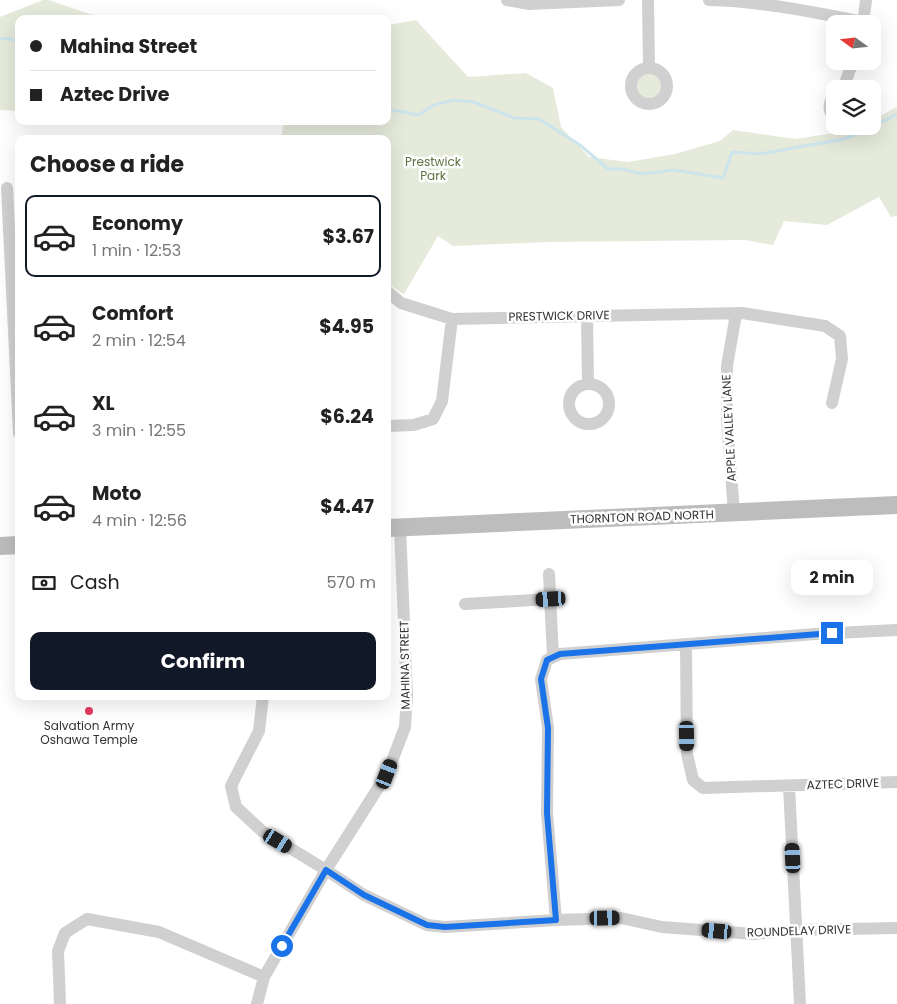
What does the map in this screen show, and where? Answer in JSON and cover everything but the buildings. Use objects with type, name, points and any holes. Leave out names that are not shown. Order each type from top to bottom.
[{"type":"main road","name":"THORNTON ROAD NORTH","points":[[394,527],[897,505]]},
{"type":"main road","points":[[0,546],[15,545]]},
{"type":"street","points":[[507,0],[529,4],[619,0]]},
{"type":"street","points":[[648,0],[649,68]]},
{"type":"street","points":[[709,0],[732,0],[787,7],[826,15]]},
{"type":"street","points":[[865,15],[866,0]]},
{"type":"street","points":[[9,188],[15,335]]},
{"type":"street","name":"PRESTWICK DRIVE","points":[[391,295],[401,303],[452,319],[587,315],[736,314],[825,326],[840,336],[842,359],[832,403]]},
{"type":"street","name":"APPLE VALLEY LANE","points":[[734,513],[727,419],[727,366],[736,314]]},
{"type":"street","points":[[587,315],[588,384]]},
{"type":"street","points":[[391,426],[414,425],[433,419],[442,401],[452,319]]},
{"type":"street","name":"MAHINA STREET","points":[[257,1004],[264,977],[326,870],[387,774],[405,727],[407,695],[394,527]]},
{"type":"street","points":[[549,574],[553,657]]},
{"type":"street","points":[[465,604],[551,599]]},
{"type":"street","points":[[556,920],[547,813],[548,728],[541,679],[547,660],[560,654],[815,634],[897,630]]},
{"type":"street","name":"AZTEC DRIVE","points":[[686,644],[687,754],[693,780],[703,788],[897,782]]},
{"type":"street","name":"ROUNDELAY DRIVE","points":[[263,700],[259,731],[231,786],[236,807],[262,831],[364,895],[427,925],[445,927],[621,918],[662,927],[754,934],[796,930],[897,928]]},
{"type":"street","points":[[789,786],[800,1004]]},
{"type":"street","points":[[60,1004],[58,951],[65,933],[87,919],[159,932],[264,977]]},
{"type":"green space","points":[[43,0],[49,0],[95,15],[15,15],[15,111],[0,110],[0,17]]},
{"type":"green space","name":"Prestwick Park","points":[[416,20],[468,77],[526,73],[553,88],[561,127],[589,157],[628,162],[675,154],[720,141],[733,130],[796,139],[826,134],[881,135],[881,116],[897,107],[897,216],[891,217],[879,197],[827,225],[784,221],[773,245],[745,240],[548,242],[453,246],[438,236],[404,294],[391,286],[391,135],[282,135],[283,125],[391,125],[391,24]]},
{"type":"green space","points":[[648,72],[658,76],[662,86],[658,96],[648,100],[638,96],[634,86],[638,76]]},
{"type":"waterway","points":[[0,39],[8,38],[15,41]]},
{"type":"waterway","points":[[391,110],[419,115],[434,105],[454,100],[474,102],[514,118],[539,119],[580,145],[608,169],[623,169],[642,174],[674,170],[723,178],[732,152],[760,154],[844,139],[897,114]]},
{"type":"place","name":"Salvation Army Oshawa Temple","points":[[89,711]]},
{"type":"route","points":[[282,946],[326,870],[364,895],[427,925],[445,927],[556,920],[547,813],[548,728],[541,679],[547,660],[560,654],[832,633]]}]
